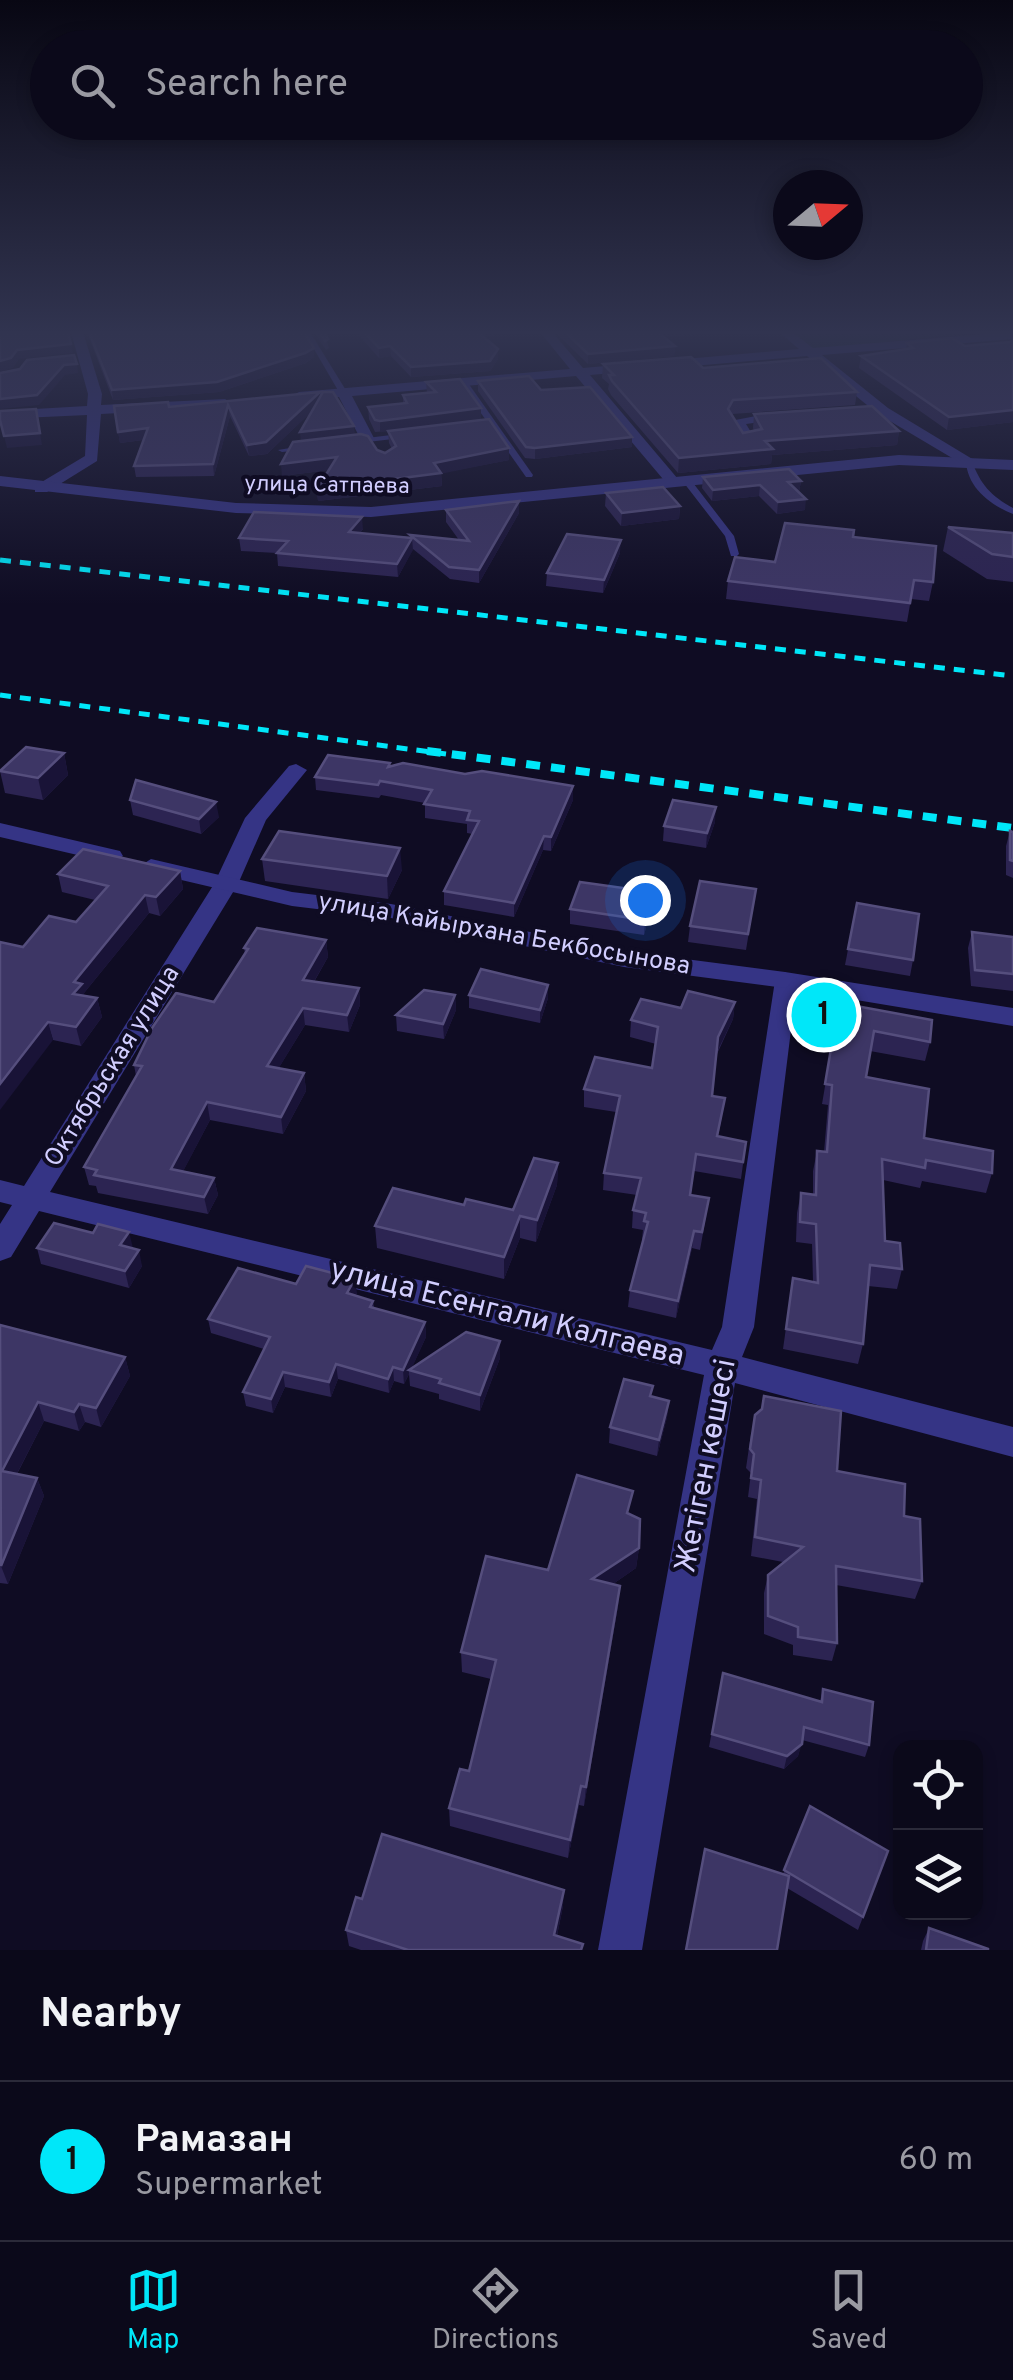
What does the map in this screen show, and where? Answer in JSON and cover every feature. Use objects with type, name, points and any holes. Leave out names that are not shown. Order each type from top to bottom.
[{"type":"street","points":[[40,489],[92,458],[93,423]]},
{"type":"street","points":[[361,423],[386,456]]},
{"type":"street","points":[[626,423],[680,482]]},
{"type":"street","points":[[738,423],[750,442]]},
{"type":"street","points":[[901,423],[969,462]]},
{"type":"street","name":"улица Сатпаева","points":[[0,481],[40,489],[236,508],[371,512],[899,460],[1011,464]]},
{"type":"street","name":"Октябрьская улица","points":[[0,1249],[226,884],[256,818],[296,770]]},
{"type":"street","name":"улица Кайырхана Бекбосынова","points":[[0,830],[292,899],[390,910],[624,959],[785,980],[1013,1018]]},
{"type":"street","name":"Жетіген көшесі","points":[[620,1950],[722,1366],[738,1327],[785,980]]},
{"type":"street","name":"улица Есенгали Калгаева","points":[[0,1192],[722,1366],[1013,1442]]},
{"type":"lane","points":[[473,427],[492,425],[528,475]]},
{"type":"lane","points":[[351,442],[414,434]]},
{"type":"lane","points":[[282,450],[316,446]]},
{"type":"lane","points":[[969,462],[971,476],[983,492],[1013,510]]},
{"type":"lane","points":[[680,482],[729,536],[734,554]]},
{"type":"building","points":[[1,423],[38,423],[40,433],[4,436]]},
{"type":"building","points":[[117,423],[223,423],[213,464],[134,466],[148,428],[118,432]]},
{"type":"building","points":[[237,423],[287,423],[266,442],[247,445]]},
{"type":"building","points":[[305,423],[354,426],[300,432]]},
{"type":"building","points":[[492,423],[509,448],[434,463],[441,473],[317,489],[337,457],[281,464],[293,442],[361,434],[385,453],[396,446],[388,431]]},
{"type":"building","points":[[509,423],[620,423],[632,437],[535,448],[526,447]]},
{"type":"building","points":[[649,423],[737,423],[743,433],[762,429],[759,423],[890,423],[899,431],[765,441],[773,449],[679,458]]},
{"type":"building","points":[[789,469],[801,481],[788,482],[806,499],[778,502],[760,485],[713,490],[703,477]]},
{"type":"building","points":[[663,487],[680,506],[622,513],[606,493]]},
{"type":"building","points":[[519,501],[479,570],[449,567],[410,535],[469,541],[446,510]]},
{"type":"building","points":[[254,512],[362,517],[349,532],[412,538],[397,564],[277,553],[288,541],[239,538]]},
{"type":"building","points":[[785,523],[854,530],[853,537],[936,546],[933,582],[914,580],[910,603],[728,581],[735,557],[775,562]]},
{"type":"building","points":[[948,527],[1013,533],[1013,557],[992,554]]},
{"type":"building","points":[[567,534],[621,540],[604,580],[547,573]]},
{"type":"building","points":[[26,747],[64,753],[38,778],[0,771]]},
{"type":"building","points":[[328,755],[390,763],[388,767],[403,763],[465,774],[482,771],[573,786],[551,837],[544,836],[514,903],[444,891],[479,821],[467,820],[470,811],[424,804],[432,790],[380,781],[378,785],[315,777]]},
{"type":"building","points":[[136,780],[216,802],[199,819],[130,800]]},
{"type":"building","points":[[673,800],[716,807],[707,833],[664,826]]},
{"type":"building","points":[[279,831],[400,848],[387,876],[262,859]]},
{"type":"building","points":[[1010,831],[1013,832],[1013,861],[1010,860]]},
{"type":"building","points":[[83,849],[180,871],[156,897],[145,895],[74,982],[82,984],[73,994],[97,998],[76,1027],[48,1022],[0,1084],[0,942],[23,947],[49,916],[76,922],[108,886],[58,874]]},
{"type":"building","points":[[700,881],[756,889],[748,934],[690,926]]},
{"type":"building","points":[[580,882],[652,892],[645,920],[570,909]]},
{"type":"building","points":[[857,903],[919,914],[913,960],[848,949]]},
{"type":"building","points":[[257,928],[326,940],[303,980],[359,988],[347,1015],[303,1008],[267,1066],[304,1073],[281,1117],[207,1102],[171,1169],[214,1178],[204,1197],[94,1175],[97,1170],[84,1167],[142,1066],[134,1065],[152,1028],[176,993],[214,1002]]},
{"type":"building","points":[[972,932],[1013,937],[1013,974],[975,970]]},
{"type":"building","points":[[481,969],[548,985],[540,1010],[469,995]]},
{"type":"building","points":[[424,990],[455,995],[443,1024],[396,1015]]},
{"type":"building","points":[[688,991],[735,1002],[718,1037],[712,1096],[725,1098],[717,1136],[746,1142],[743,1162],[696,1154],[690,1195],[709,1198],[702,1232],[694,1231],[678,1301],[630,1290],[648,1222],[644,1221],[646,1213],[633,1210],[641,1178],[604,1173],[620,1096],[584,1089],[595,1057],[652,1068],[658,1027],[631,1020],[641,999],[681,1008]]},
{"type":"building","points":[[829,1001],[932,1020],[930,1042],[874,1031],[866,1077],[929,1089],[924,1138],[993,1151],[992,1173],[926,1160],[925,1168],[882,1159],[885,1241],[900,1243],[902,1269],[870,1265],[863,1344],[786,1329],[793,1278],[818,1283],[816,1224],[800,1222],[801,1193],[816,1195],[817,1151],[827,1152],[832,1085],[825,1084],[834,1031],[824,1029]]},
{"type":"building","points":[[534,1158],[558,1163],[537,1220],[520,1216],[504,1257],[375,1226],[393,1188],[464,1205],[466,1199],[513,1210]]},
{"type":"building","points":[[54,1223],[93,1233],[98,1224],[129,1232],[120,1245],[139,1250],[125,1271],[37,1248]]},
{"type":"building","points":[[306,1266],[355,1279],[347,1293],[373,1301],[370,1307],[425,1322],[403,1370],[393,1367],[388,1379],[336,1364],[329,1382],[283,1372],[271,1399],[243,1392],[270,1337],[208,1319],[238,1268],[296,1284]]},
{"type":"building","points":[[0,1325],[125,1357],[96,1408],[79,1404],[74,1412],[38,1402],[2,1471],[37,1478],[1,1566]]},
{"type":"building","points":[[466,1332],[500,1341],[480,1395],[409,1370]]},
{"type":"building","points":[[624,1379],[653,1386],[650,1396],[669,1401],[659,1440],[610,1427]]},
{"type":"building","points":[[764,1396],[841,1411],[837,1471],[905,1484],[904,1516],[920,1519],[922,1581],[836,1566],[837,1643],[798,1637],[798,1627],[768,1616],[768,1575],[803,1547],[755,1537],[761,1480],[751,1478],[754,1454],[750,1449],[755,1415],[762,1409]]},
{"type":"building","points":[[577,1475],[633,1491],[627,1513],[640,1519],[639,1548],[592,1579],[620,1586],[586,1787],[581,1786],[570,1840],[449,1808],[460,1769],[469,1771],[496,1660],[461,1652],[486,1556],[548,1570]]},
{"type":"building","points":[[723,1673],[822,1702],[823,1689],[873,1702],[869,1745],[804,1727],[802,1744],[787,1756],[712,1734]]},
{"type":"building","points":[[810,1806],[888,1851],[863,1917],[784,1870]]},
{"type":"building","points":[[382,1834],[564,1890],[554,1935],[583,1944],[581,1950],[408,1950],[346,1930],[356,1897],[362,1899]]},
{"type":"building","points":[[705,1849],[789,1876],[777,1950],[686,1950]]},
{"type":"building","points":[[929,1928],[988,1949],[988,1950],[926,1950]]},
{"type":"railway","points":[[0,560],[1013,676]]},
{"type":"railway","points":[[0,695],[446,754]]},
{"type":"railway","points":[[427,751],[1013,828]]},
{"type":"place","name":"Рамазан","points":[[824,1015]]}]
